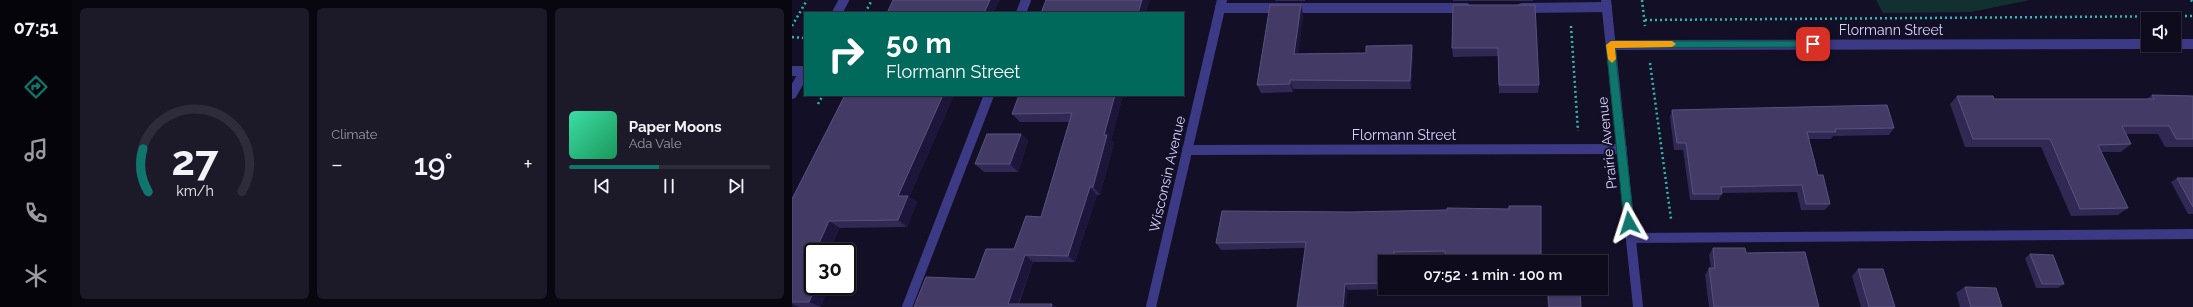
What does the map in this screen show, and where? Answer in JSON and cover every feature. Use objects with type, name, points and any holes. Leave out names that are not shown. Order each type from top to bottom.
[{"type":"street","points":[[838,12],[844,0]]},
{"type":"street","points":[[1021,12],[1026,0]]},
{"type":"street","points":[[1221,4],[1474,8]]},
{"type":"street","name":"Wisconsin Avenue","points":[[1151,307],[1221,4]]},
{"type":"street","points":[[1514,8],[1570,8],[1606,4]]},
{"type":"street","name":"Prairie Avenue","points":[[1606,4],[1638,307]]},
{"type":"street","name":"Flormann Street","points":[[1611,45],[2141,44]]},
{"type":"street","points":[[2181,44],[2193,44]]},
{"type":"street","points":[[792,71],[804,71]]},
{"type":"street","points":[[792,94],[804,73]]},
{"type":"street","points":[[907,307],[990,96]]},
{"type":"street","name":"Flormann Street","points":[[1187,150],[1622,149]]},
{"type":"street","points":[[1631,238],[2193,234]]},
{"type":"path","points":[[792,26],[807,0]]},
{"type":"path","points":[[866,12],[872,0]]},
{"type":"path","points":[[1642,0],[1673,237]]},
{"type":"path","points":[[1570,8],[1579,149]]},
{"type":"path","points":[[1645,20],[2193,16]]},
{"type":"path","points":[[792,37],[804,38]]},
{"type":"path","points":[[818,104],[822,96]]},
{"type":"green space","points":[[1876,0],[2030,0],[1971,12],[1883,13]]},
{"type":"building","points":[[893,0],[990,0],[984,12],[887,12]]},
{"type":"building","points":[[1046,0],[1142,0],[1138,12],[1041,12]]},
{"type":"building","points":[[1270,5],[1301,5],[1294,54],[1366,53],[1366,46],[1412,45],[1410,81],[1290,80],[1290,84],[1257,85]]},
{"type":"building","points":[[1453,5],[1535,5],[1539,85],[1499,85],[1498,48],[1452,48]]},
{"type":"building","points":[[2152,95],[2193,96],[2193,139],[2176,139],[2169,126],[2122,126],[2131,144],[2098,145],[2128,208],[2080,209],[2050,139],[1973,139],[1957,96],[1993,96],[1994,99],[2154,99]]},
{"type":"building","points":[[844,96],[943,96],[898,196],[908,196],[898,220],[829,221],[819,243],[804,243],[804,295],[812,295],[809,302],[792,302],[792,199]]},
{"type":"building","points":[[1019,96],[1115,96],[1104,135],[1107,135],[1093,187],[1090,187],[1068,256],[1025,255],[1008,304],[1052,304],[1051,307],[914,307],[926,277],[975,279],[986,249],[1014,249],[1026,216],[1041,217],[1072,113],[1012,114]]},
{"type":"building","points":[[1887,105],[1894,128],[1835,129],[1836,132],[1807,132],[1818,175],[1823,175],[1830,204],[1806,204],[1802,185],[1721,187],[1722,194],[1693,194],[1686,143],[1677,143],[1672,110]]},
{"type":"building","points":[[987,134],[1021,134],[1010,164],[975,164]]},
{"type":"building","points":[[2177,178],[2193,178],[2193,207]]},
{"type":"building","points":[[1509,206],[1541,206],[1541,255],[1445,255],[1445,251],[1394,252],[1394,255],[1378,255],[1378,283],[1345,284],[1343,307],[1297,307],[1306,242],[1216,243],[1222,211],[1350,212],[1447,210],[1447,208],[1509,209]]},
{"type":"building","points":[[1713,248],[1745,248],[1746,253],[1805,252],[1819,307],[1714,307],[1709,268],[1715,268]]},
{"type":"building","points":[[2030,254],[2053,255],[2064,284],[2042,284]]},
{"type":"building","points":[[1858,269],[1883,269],[1895,307],[1869,307]]},
{"type":"building","points":[[1965,287],[1996,288],[2002,307],[1971,307]]},
{"type":"building","points":[[1548,295],[1580,295],[1581,307],[1549,307]]},
{"type":"slow traffic","points":[[1612,59],[1611,45],[1672,44]]},
{"type":"route","points":[[1629,223],[1611,45],[1813,44]]}]
